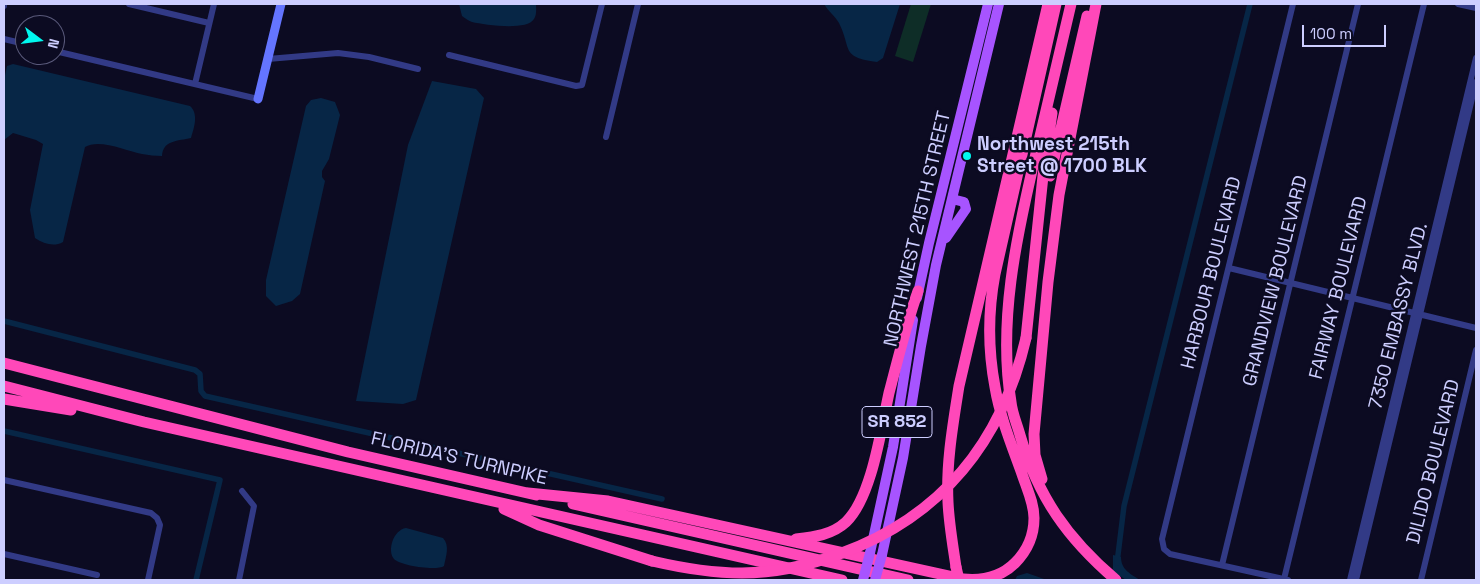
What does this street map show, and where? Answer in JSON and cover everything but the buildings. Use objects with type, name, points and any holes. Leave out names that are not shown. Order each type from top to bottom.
[{"type":"highway","points":[[959,580],[950,533],[948,501],[949,464],[955,414],[973,324],[1048,4]]},
{"type":"highway","points":[[528,493],[608,501],[970,580],[985,579],[1000,574],[1019,560],[1027,547],[1032,532],[1033,509],[1005,427],[995,388],[990,357],[990,305],[995,274],[1056,4]]},
{"type":"highway","points":[[1071,4],[1014,250],[1006,349],[1011,403],[1028,463],[1050,506],[1063,526],[1086,553],[1116,580]]},
{"type":"highway","points":[[1038,239],[1051,171],[1090,4]]},
{"type":"highway","points":[[1096,4],[1059,194],[1048,282],[1034,434],[1035,454],[1046,488],[1061,514],[1098,564]]},
{"type":"highway","points":[[487,500],[538,525],[652,561],[698,570],[742,573],[765,572],[816,563],[886,534],[908,521],[932,502],[953,481],[984,440],[1003,408],[1020,364],[1026,338],[1038,239],[1043,176],[1058,78],[1063,58],[1064,33]]},
{"type":"highway","points":[[787,540],[815,537],[834,530],[845,522],[859,504],[869,478],[905,329],[918,291]]},
{"type":"highway","points":[[4,359],[24,368]]},
{"type":"highway","name":"FLORIDA'S TURNPIKE","points":[[4,363],[348,452],[908,580]]},
{"type":"highway","name":"FLORIDA'S TURNPIKE","points":[[4,386],[144,422],[842,580]]},
{"type":"highway","points":[[4,399],[144,422]]},
{"type":"main road","name":"NORTHWEST 215TH STREET","points":[[863,580],[893,447],[918,291],[988,4]]},
{"type":"main road","name":"NORTHWEST 215TH STREET","points":[[876,580],[902,468],[924,330],[941,245],[999,4]]},
{"type":"main road","points":[[941,245],[951,228],[966,210],[964,202],[952,199]]},
{"type":"street","points":[[129,4],[209,23]]},
{"type":"street","points":[[195,84],[214,4]]},
{"type":"street","points":[[65,53],[258,99],[281,4]]},
{"type":"street","points":[[449,55],[576,86],[582,85],[602,4]]},
{"type":"street","points":[[606,137],[638,4]]},
{"type":"street","name":"HARBOUR BOULEVARD","points":[[1222,565],[1170,554],[1164,549],[1162,539],[1293,4]]},
{"type":"street","name":"GRANDVIEW BOULEVARD","points":[[1222,565],[1358,4]]},
{"type":"street","name":"FAIRWAY BOULEVARD","points":[[1286,580],[1352,298],[1424,4]]},
{"type":"street","points":[[1458,4],[1476,8]]},
{"type":"street","points":[[268,59],[338,54],[369,57],[418,69]]},
{"type":"street","name":"7350 EMBASSY BLVD.","points":[[1350,580],[1417,314],[1476,58]]},
{"type":"street","points":[[1356,580],[1417,314],[1476,82]]},
{"type":"street","points":[[1229,268],[1476,328]]},
{"type":"street","name":"DILIDO BOULEVARD","points":[[1421,580],[1476,350]]},
{"type":"street","points":[[4,480],[151,513],[157,518],[160,525],[148,580]]},
{"type":"street","points":[[239,580],[254,506],[242,491]]},
{"type":"street","points":[[4,554],[97,575]]},
{"type":"street","points":[[1222,565],[1286,580]]},
{"type":"street","points":[[78,580],[80,571]]},
{"type":"green space","points":[[911,4],[931,4],[913,62],[895,56]]},
{"type":"water","points":[[459,4],[536,4],[536,14],[530,23],[523,25],[486,24],[472,22],[462,16]]},
{"type":"water","points":[[824,4],[900,4],[883,58],[877,62],[865,60],[852,54],[839,23]]},
{"type":"water","points":[[13,64],[190,106],[195,117],[191,138],[168,144],[162,156],[142,154],[105,144],[85,147],[63,242],[53,245],[42,242],[35,238],[30,210],[43,144],[13,133],[4,140],[4,80],[7,66]]},
{"type":"water","points":[[432,81],[476,89],[484,98],[416,400],[403,404],[356,401],[408,145]]},
{"type":"water","points":[[321,98],[335,102],[340,115],[329,159],[322,171],[322,177],[325,181],[300,294],[292,301],[276,306],[266,296],[266,280],[306,106],[311,100]]},
{"type":"water","points":[[406,528],[443,538],[447,548],[444,566],[434,568],[419,567],[404,564],[394,559],[391,551],[392,541],[401,530]]},
{"type":"water","points":[[1113,555],[1121,557],[1125,568],[1130,574],[1140,580],[1126,580],[1113,571]]},
{"type":"water","points":[[1027,573],[1047,580],[1015,580],[1017,576]]},
{"type":"waterway","points":[[1117,563],[1124,506],[1250,4]]},
{"type":"waterway","points":[[4,321],[195,370],[200,374],[201,391],[205,396],[662,499]]},
{"type":"waterway","points":[[4,431],[220,480],[196,580]]},
{"type":"place","name":"Northwest 215th Street @ 1700 BLK","points":[[967,156]]}]
